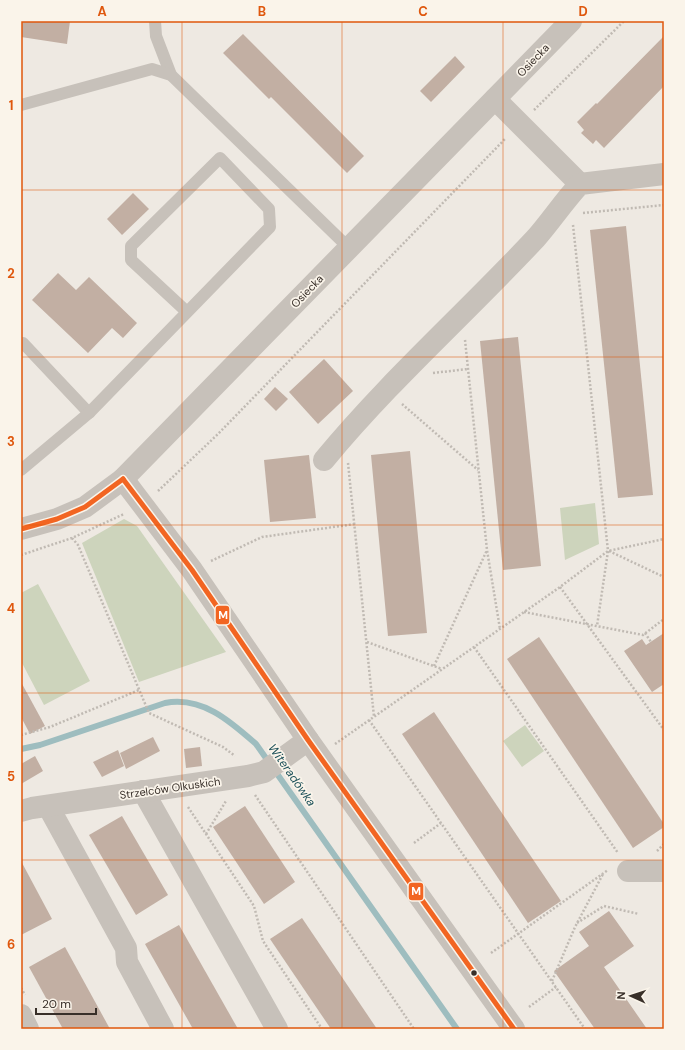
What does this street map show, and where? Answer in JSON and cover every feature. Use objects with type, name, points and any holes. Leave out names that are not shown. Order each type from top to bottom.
[{"type":"street","name":"Osiecka","points":[[21,528],[57,518],[86,507],[123,479],[571,21]]},
{"type":"street","points":[[495,99],[580,184]]},
{"type":"street","points":[[324,460],[374,404],[536,237],[580,184],[664,174]]},
{"type":"street","points":[[123,479],[192,570],[308,740],[514,1029]]},
{"type":"street","name":"Strzelców Olkuskich","points":[[21,811],[143,791],[234,779],[272,766],[308,740]]},
{"type":"street","points":[[143,791],[277,1029]]},
{"type":"street","points":[[48,806],[126,948],[127,962],[163,1029]]},
{"type":"street","points":[[625,865],[664,871]]},
{"type":"street","points":[[21,1015],[28,1029]]},
{"type":"lane","points":[[155,21],[156,36],[171,75],[349,248]]},
{"type":"lane","points":[[21,106],[152,69],[171,75]]},
{"type":"lane","points":[[21,470],[89,413],[270,228],[269,209],[220,158],[131,246],[131,260],[187,312]]},
{"type":"lane","points":[[23,343],[89,413]]},
{"type":"path","points":[[143,506],[218,434],[520,124],[624,21]]},
{"type":"path","points":[[579,214],[664,205]]},
{"type":"path","points":[[573,222],[608,551],[597,626]]},
{"type":"path","points":[[465,337],[487,550],[500,629]]},
{"type":"path","points":[[428,374],[468,369]]},
{"type":"path","points":[[397,399],[479,471]]},
{"type":"path","points":[[348,462],[374,717]]},
{"type":"path","points":[[192,570],[262,537],[355,524]]},
{"type":"path","points":[[72,538],[78,545],[149,713],[223,747],[235,757]]},
{"type":"path","points":[[329,748],[560,587],[608,551],[664,539]]},
{"type":"path","points":[[434,666],[487,550]]},
{"type":"path","points":[[608,551],[664,577]]},
{"type":"path","points":[[560,587],[663,725],[664,730]]},
{"type":"path","points":[[524,612],[643,635],[664,619]]},
{"type":"path","points":[[645,633],[651,642]]},
{"type":"path","points":[[367,642],[442,670]]},
{"type":"path","points":[[474,647],[625,865]]},
{"type":"path","points":[[21,735],[50,727],[139,690]]},
{"type":"path","points":[[369,720],[585,1029]]},
{"type":"path","points":[[253,791],[414,1029]]},
{"type":"path","points":[[206,834],[226,800]]},
{"type":"path","points":[[186,805],[254,906],[263,941],[322,1029]]},
{"type":"path","points":[[414,843],[441,823]]},
{"type":"path","points":[[552,981],[577,924],[603,874]]},
{"type":"path","points":[[491,953],[596,878]]},
{"type":"path","points":[[577,924],[604,906],[639,914]]},
{"type":"path","points":[[529,1007],[556,987]]},
{"type":"green space","points":[[595,503],[599,544],[565,560],[560,508]]},
{"type":"green space","points":[[124,519],[137,526],[226,652],[139,682],[82,543]]},
{"type":"green space","points":[[38,584],[90,681],[44,705],[21,661],[21,593]]},
{"type":"green space","points":[[525,725],[544,751],[522,767],[503,741]]},
{"type":"building","points":[[21,21],[70,21],[67,44],[21,37]]},
{"type":"building","points":[[243,34],[364,156],[347,173],[271,97],[269,99],[223,53]]},
{"type":"building","points":[[664,36],[664,86],[604,148],[596,140],[593,144],[581,133],[584,130],[577,122],[596,103],[597,104]]},
{"type":"building","points":[[455,56],[465,67],[431,102],[420,91]]},
{"type":"building","points":[[133,193],[149,209],[122,235],[107,219]]},
{"type":"building","points":[[626,226],[653,495],[618,498],[590,230]]},
{"type":"building","points":[[58,273],[76,290],[89,277],[137,323],[123,338],[112,328],[88,353],[32,300]]},
{"type":"building","points":[[518,337],[541,566],[503,570],[480,341]]},
{"type":"building","points":[[324,359],[353,391],[318,424],[289,392]]},
{"type":"building","points":[[275,387],[288,399],[276,411],[264,399]]},
{"type":"building","points":[[410,451],[427,633],[388,636],[371,455]]},
{"type":"building","points":[[309,455],[316,518],[270,522],[264,460]]},
{"type":"building","points":[[664,633],[664,684],[652,692],[624,651],[642,639],[646,645]]},
{"type":"building","points":[[539,637],[664,824],[664,827],[633,848],[507,659]]},
{"type":"building","points":[[21,682],[45,726],[30,734],[21,717]]},
{"type":"building","points":[[434,712],[561,901],[528,923],[402,734]]},
{"type":"building","points":[[153,737],[160,751],[126,769],[120,753]]},
{"type":"building","points":[[200,747],[202,766],[186,768],[184,749]]},
{"type":"building","points":[[118,750],[124,766],[102,777],[93,762]]},
{"type":"building","points":[[35,756],[43,771],[21,784],[21,764]]},
{"type":"building","points":[[245,806],[295,882],[264,904],[213,827]]},
{"type":"building","points":[[122,816],[168,895],[136,915],[89,835]]},
{"type":"building","points":[[21,861],[52,919],[21,935]]},
{"type":"building","points":[[609,911],[634,946],[604,967],[647,1029],[595,1029],[554,971],[589,946],[579,932]]},
{"type":"building","points":[[302,918],[377,1029],[331,1029],[270,939]]},
{"type":"building","points":[[179,925],[238,1029],[193,1029],[145,944]]},
{"type":"building","points":[[65,947],[110,1029],[63,1029],[29,967]]},
{"type":"waterway","name":"Witeradówka","points":[[21,749],[40,745],[165,703],[191,703],[215,712],[226,719],[256,744],[457,1029]]},
{"type":"transit line","name":"M","points":[[123,479],[192,570],[308,740],[514,1029]]},
{"type":"transit line","name":"M","points":[[21,529],[57,519],[85,507],[123,479]]}]
